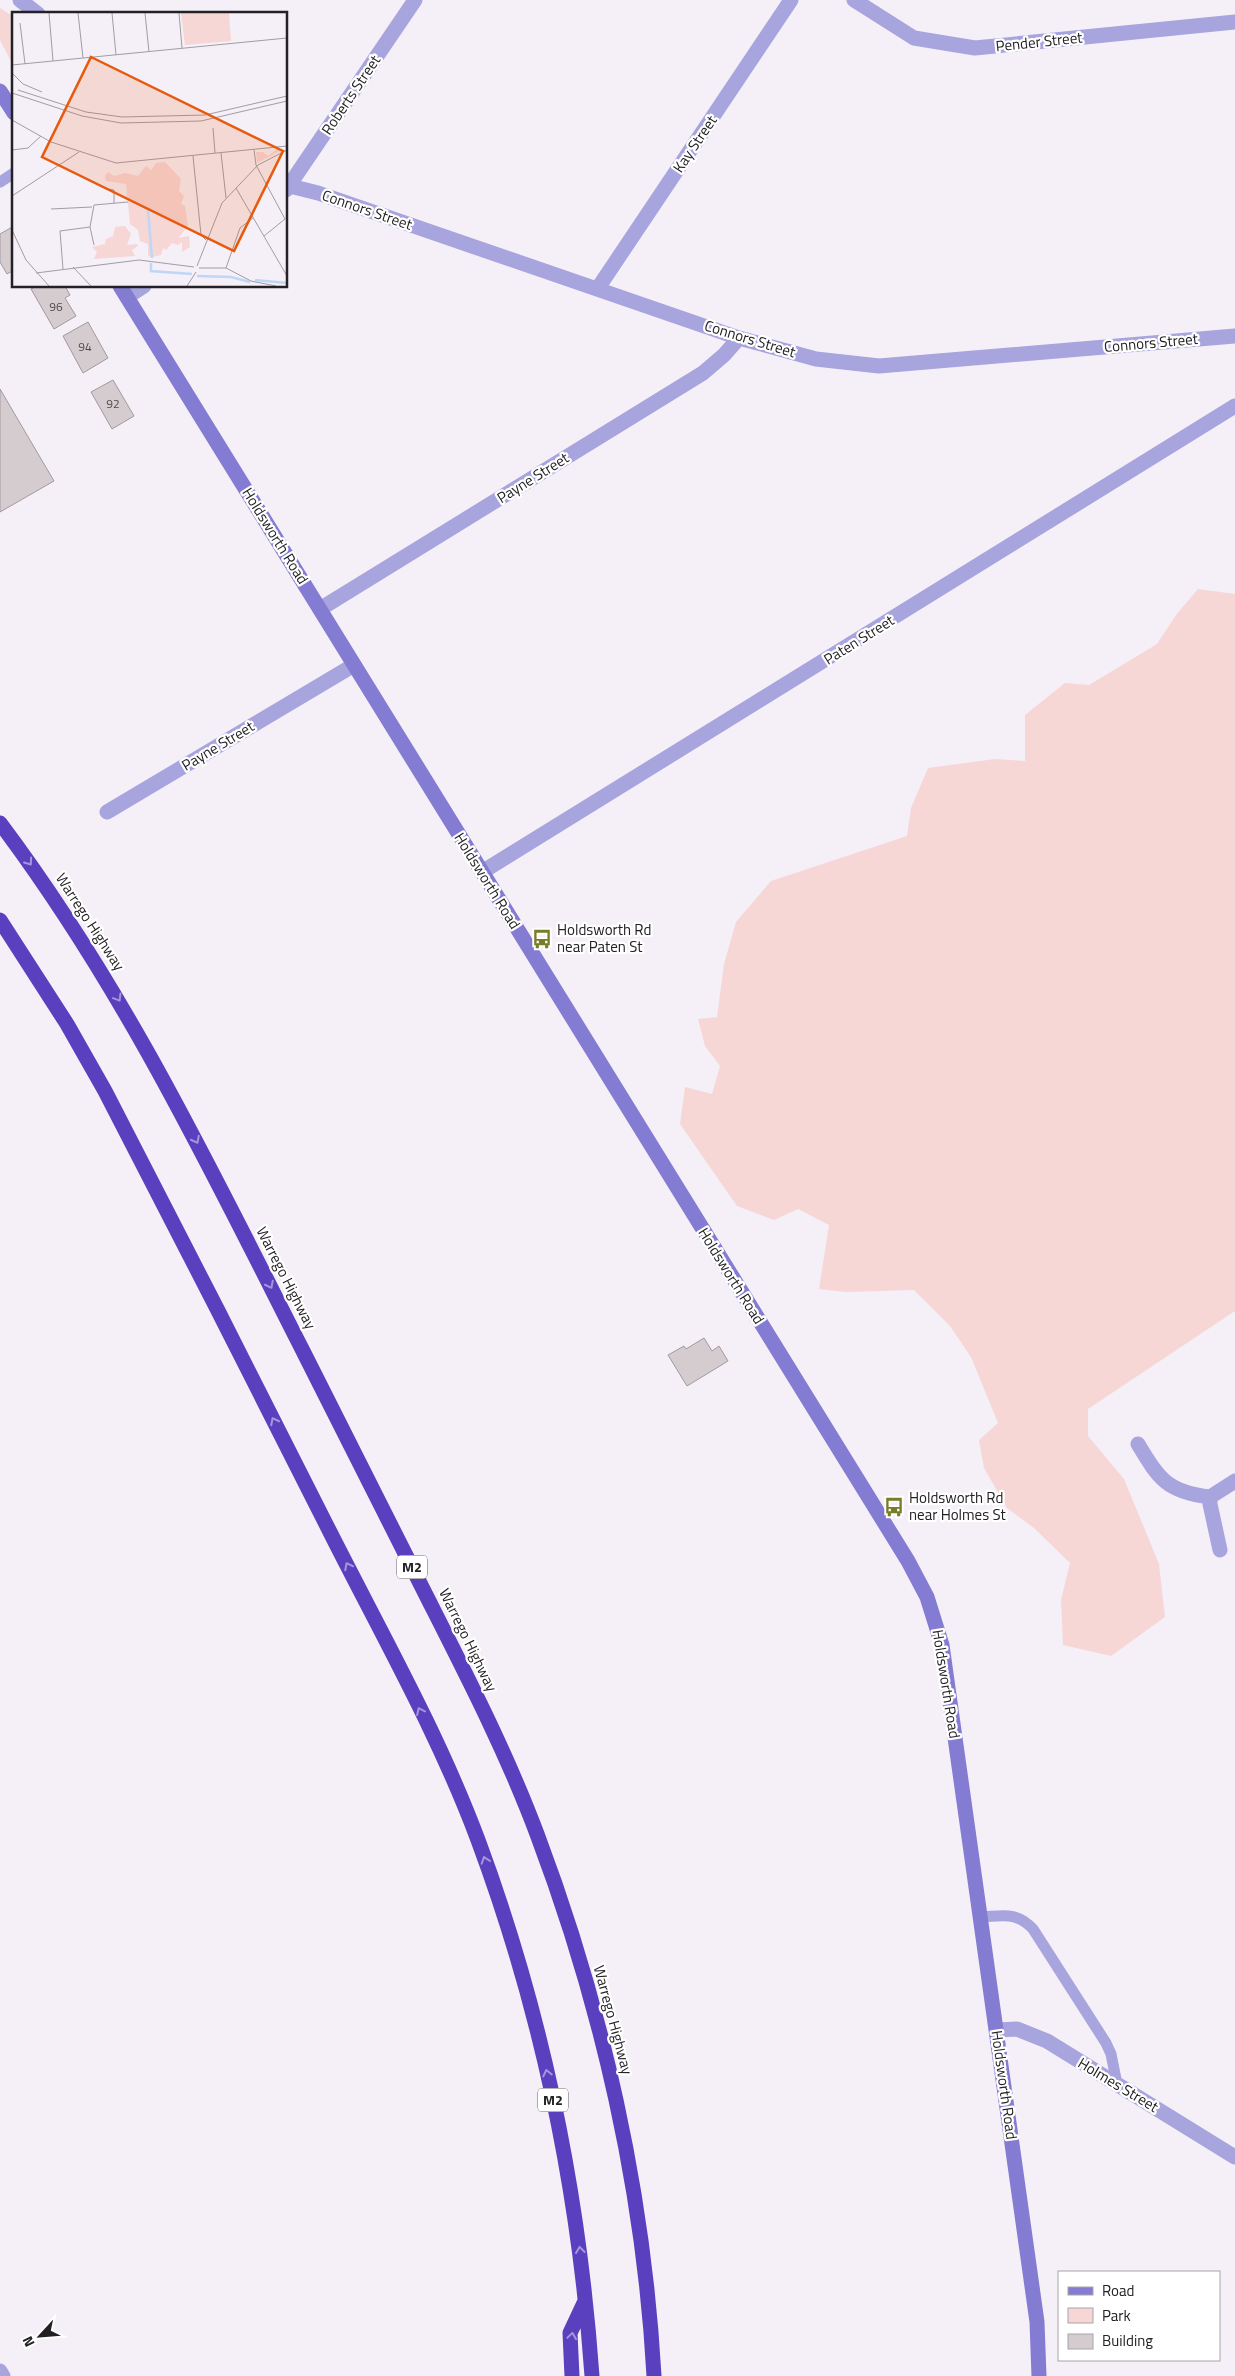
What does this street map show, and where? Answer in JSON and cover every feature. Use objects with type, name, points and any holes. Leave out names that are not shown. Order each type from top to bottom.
[{"type":"highway","name":"Warrego Highway","points":[[0,823],[95,960],[147,1048],[318,1380],[504,1753],[537,1834],[567,1921],[594,2014],[613,2090],[629,2170],[643,2257],[654,2376]]},
{"type":"highway","name":"M2","points":[[0,920],[68,1024],[105,1091],[412,1694],[477,1837],[520,1964],[567,2161],[586,2298],[592,2376]]},
{"type":"highway","points":[[572,2376],[570,2333],[586,2298]]},
{"type":"street","points":[[20,0],[35,12]]},
{"type":"street","name":"Roberts Street","points":[[288,186],[414,0]]},
{"type":"street","name":"Kay Street","points":[[598,288],[791,0]]},
{"type":"street","name":"Pender Street","points":[[854,0],[914,38],[975,48],[1235,22]]},
{"type":"street","points":[[0,91],[12,110]]},
{"type":"street","name":"Connors Street","points":[[288,187],[318,193],[739,338],[816,359],[880,366],[1235,336]]},
{"type":"street","points":[[123,292],[137,288]]},
{"type":"street","name":"Holdsworth Road","points":[[123,292],[908,1561],[927,1597],[942,1645],[1037,2322],[1039,2376]]},
{"type":"street","name":"Payne Street","points":[[320,609],[703,373],[724,355],[739,338]]},
{"type":"street","name":"Paten Street","points":[[482,872],[1235,406]]},
{"type":"street","name":"Payne Street","points":[[107,812],[354,665]]},
{"type":"street","points":[[1138,1444],[1154,1471],[1169,1485],[1183,1492],[1210,1497],[1235,1481]]},
{"type":"street","points":[[1210,1497],[1220,1550]]},
{"type":"street","name":"Holmes Street","points":[[997,2030],[1017,2029],[1032,2034],[1118,2084],[1235,2157]]},
{"type":"street","points":[[0,2371],[3,2376]]},
{"type":"lane","points":[[0,182],[12,174]]},
{"type":"lane","points":[[980,1916],[1014,1915],[1033,1928],[1106,2043],[1111,2054],[1118,2084]]},
{"type":"green space","points":[[0,8],[12,16],[12,63],[0,40]]},
{"type":"green space","points":[[1198,589],[1235,594],[1235,1311],[1088,1409],[1088,1436],[1124,1479],[1159,1564],[1165,1617],[1111,1656],[1063,1645],[1061,1600],[1070,1563],[1034,1528],[1007,1508],[984,1468],[979,1440],[998,1423],[971,1357],[950,1326],[914,1290],[845,1292],[819,1289],[829,1225],[798,1209],[774,1220],[737,1206],[680,1124],[685,1087],[712,1094],[720,1066],[705,1046],[698,1019],[717,1017],[724,964],[736,922],[771,881],[907,836],[911,808],[928,768],[995,759],[1025,761],[1025,715],[1065,683],[1089,685],[1157,644],[1176,615]]},
{"type":"building","points":[[12,227],[12,271],[7,274],[0,262],[0,234]]},
{"type":"building","points":[[66,288],[70,295],[65,298],[76,316],[54,329],[31,289]]},
{"type":"building","points":[[88,322],[108,358],[83,373],[63,336]]},
{"type":"building","points":[[113,380],[134,416],[112,429],[91,392]]},
{"type":"building","points":[[0,389],[54,481],[0,512]]},
{"type":"building","points":[[704,1338],[712,1351],[719,1346],[728,1361],[687,1386],[668,1355],[684,1346],[686,1349]]},
{"type":"place","name":"Holdsworth Rd near Paten St","points":[[542,939]]},
{"type":"place","name":"Holdsworth Rd near Holmes St","points":[[894,1507]]}]
